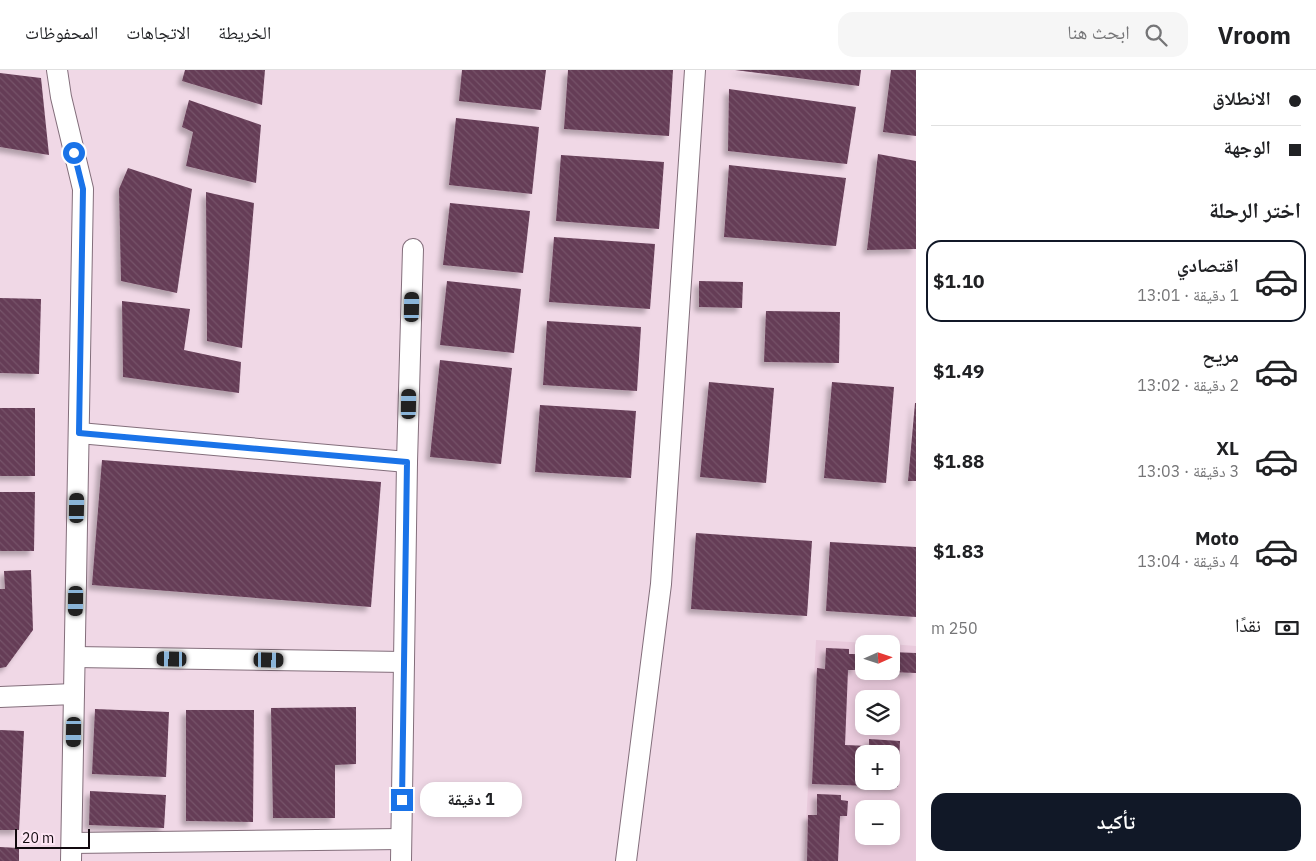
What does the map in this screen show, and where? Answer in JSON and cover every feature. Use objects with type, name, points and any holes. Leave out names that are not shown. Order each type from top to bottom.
[{"type":"street","points":[[57,70],[61,97],[83,189],[72,852],[401,839]]},
{"type":"street","points":[[626,861],[660,584],[695,70]]},
{"type":"street","points":[[401,861],[407,462],[413,249]]},
{"type":"street","points":[[79,433],[407,462]]},
{"type":"street","points":[[75,657],[404,662]]},
{"type":"street","points":[[0,697],[74,694]]},
{"type":"shaded area","points":[[816,640],[855,642],[855,680],[900,680],[900,645],[916,646],[916,861],[804,861]]},
{"type":"building","points":[[185,70],[265,70],[262,105],[182,81]]},
{"type":"building","points":[[462,70],[546,70],[541,110],[459,101]]},
{"type":"building","points":[[568,70],[673,70],[669,136],[564,129]]},
{"type":"building","points":[[735,70],[861,70],[859,86]]},
{"type":"building","points":[[891,70],[916,70],[916,136],[883,132]]},
{"type":"building","points":[[0,73],[41,78],[49,155],[0,147]]},
{"type":"building","points":[[729,89],[856,107],[847,164],[728,151]]},
{"type":"building","points":[[189,100],[261,125],[256,183],[186,166],[193,132],[182,127]]},
{"type":"building","points":[[456,118],[539,127],[532,194],[449,185]]},
{"type":"building","points":[[878,154],[916,161],[916,249],[867,250]]},
{"type":"building","points":[[561,155],[664,162],[659,229],[556,221]]},
{"type":"building","points":[[729,165],[846,178],[836,246],[724,237]]},
{"type":"building","points":[[128,168],[192,189],[177,293],[121,281],[119,189]]},
{"type":"building","points":[[206,192],[254,203],[242,348],[207,341]]},
{"type":"building","points":[[450,203],[530,211],[523,273],[443,265]]},
{"type":"building","points":[[554,237],[655,244],[650,309],[549,302]]},
{"type":"building","points":[[447,281],[521,289],[514,353],[440,345]]},
{"type":"building","points":[[699,281],[743,282],[742,308],[699,307]]},
{"type":"building","points":[[0,298],[41,299],[39,374],[0,373]]},
{"type":"building","points":[[122,301],[190,309],[184,350],[241,362],[239,393],[123,377]]},
{"type":"building","points":[[766,311],[840,312],[839,363],[764,362]]},
{"type":"building","points":[[547,321],[641,327],[637,391],[543,385]]},
{"type":"building","points":[[440,360],[512,368],[501,464],[430,457]]},
{"type":"building","points":[[709,382],[774,388],[766,483],[700,477]]},
{"type":"building","points":[[832,382],[894,387],[886,483],[824,478]]},
{"type":"building","points":[[915,403],[916,481],[908,481]]},
{"type":"building","points":[[540,405],[636,411],[631,478],[535,472]]},
{"type":"building","points":[[0,408],[35,408],[35,476],[0,476]]},
{"type":"building","points":[[102,460],[381,482],[371,607],[92,585]]},
{"type":"building","points":[[0,492],[35,492],[34,551],[0,551]]},
{"type":"building","points":[[696,533],[812,541],[807,616],[691,609]]},
{"type":"building","points":[[830,542],[916,547],[916,617],[826,611]]},
{"type":"building","points":[[31,570],[33,630],[6,667],[0,668],[0,589],[5,589],[4,571]]},
{"type":"building","points":[[826,648],[849,649],[849,654],[855,654],[855,670],[848,670],[845,745],[855,745],[855,786],[812,784],[817,668],[825,669]]},
{"type":"building","points":[[900,652],[916,653],[916,673],[900,672]]},
{"type":"building","points":[[356,707],[356,764],[335,765],[335,818],[273,818],[271,708]]},
{"type":"building","points":[[95,709],[169,712],[166,777],[92,774]]},
{"type":"building","points":[[186,710],[254,710],[253,822],[186,821]]},
{"type":"building","points":[[0,730],[24,731],[19,830],[0,830]]},
{"type":"building","points":[[869,739],[900,741],[900,745],[869,745]]},
{"type":"building","points":[[90,791],[166,795],[164,828],[89,825]]},
{"type":"building","points":[[817,794],[841,795],[841,800],[848,801],[847,816],[840,816],[838,861],[807,861],[808,815],[817,815]]},
{"type":"building","points":[[0,847],[19,848],[19,861],[0,861]]},
{"type":"route","points":[[74,153],[83,189],[79,433],[407,462],[402,800]]}]
